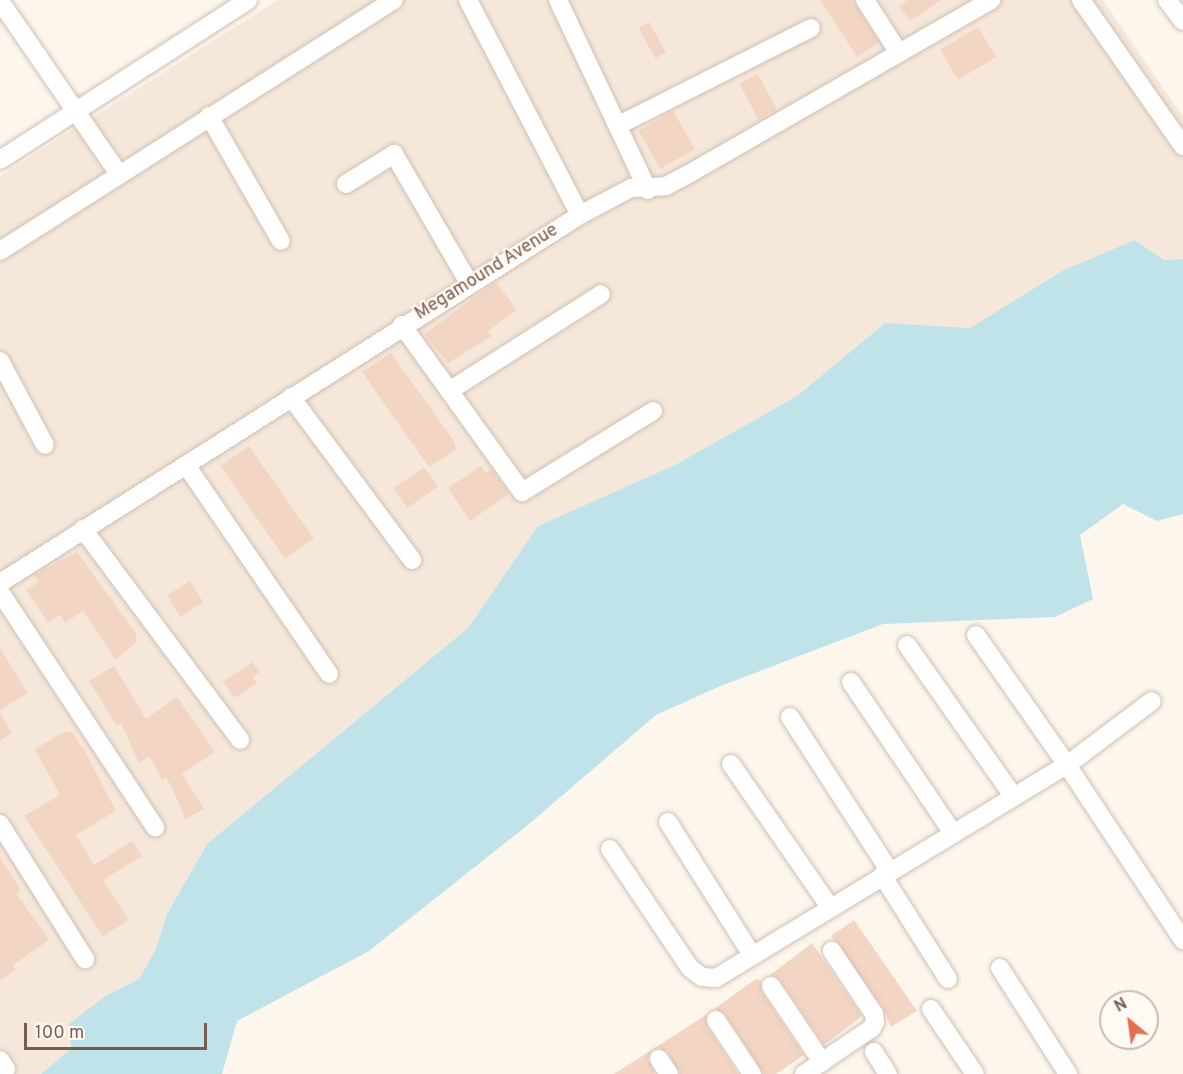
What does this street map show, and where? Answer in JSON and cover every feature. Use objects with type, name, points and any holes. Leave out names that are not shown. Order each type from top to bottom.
[{"type":"street","points":[[0,160],[248,0]]},
{"type":"street","points":[[0,251],[394,0]]},
{"type":"street","points":[[468,0],[580,215]]},
{"type":"street","points":[[558,0],[648,190]]},
{"type":"street","points":[[865,0],[899,53]]},
{"type":"street","name":"Megamound Avenue","points":[[0,582],[402,325],[580,215],[631,188],[648,190],[687,175],[990,0]]},
{"type":"street","points":[[1081,0],[1183,146]]},
{"type":"street","points":[[1167,0],[1183,21]]},
{"type":"street","points":[[0,1],[119,174]]},
{"type":"street","points":[[619,125],[811,28]]},
{"type":"street","points":[[209,116],[281,241]]},
{"type":"street","points":[[346,183],[394,154],[470,283]]},
{"type":"street","points":[[449,391],[601,294]]},
{"type":"street","points":[[402,325],[522,492],[652,411]]},
{"type":"street","points":[[0,361],[45,445]]},
{"type":"street","points":[[291,397],[412,560]]},
{"type":"street","points":[[186,465],[329,674]]},
{"type":"street","points":[[83,529],[240,740]]},
{"type":"street","points":[[0,592],[155,826]]},
{"type":"street","points":[[976,635],[1183,940]]},
{"type":"street","points":[[908,645],[1013,796]]},
{"type":"street","points":[[851,682],[952,832]]},
{"type":"street","points":[[610,849],[690,968],[702,977],[716,978],[885,872],[1066,765],[1152,701]]},
{"type":"street","points":[[790,717],[948,979]]},
{"type":"street","points":[[731,764],[830,907]]},
{"type":"street","points":[[668,822],[752,955]]},
{"type":"street","points":[[0,824],[85,959]]},
{"type":"street","points":[[804,1074],[872,1028],[875,1022],[832,951]]},
{"type":"street","points":[[1000,968],[1068,1074]]},
{"type":"street","points":[[771,986],[822,1062]]},
{"type":"street","points":[[931,1009],[975,1074]]},
{"type":"street","points":[[716,1020],[752,1074]]},
{"type":"street","points":[[874,1052],[888,1074]]},
{"type":"shaded area","points":[[278,0],[1103,0],[1183,117],[1183,259],[1164,260],[1135,240],[970,328],[885,323],[797,396],[675,465],[538,526],[468,628],[207,844],[167,914],[155,951],[139,979],[104,997],[70,1024],[71,1049],[41,1074],[0,1074],[0,176]]},
{"type":"water","points":[[1135,240],[1164,260],[1183,259],[1183,514],[1157,521],[1123,504],[1080,535],[1093,599],[1055,617],[883,624],[718,687],[656,715],[529,824],[369,951],[237,1021],[222,1074],[41,1074],[71,1049],[69,1024],[104,997],[139,979],[155,951],[167,914],[207,844],[468,628],[538,526],[675,465],[797,396],[885,323],[970,328],[1064,270]]},
{"type":"building","points":[[820,0],[852,0],[879,42],[857,57]]},
{"type":"building","points":[[907,0],[941,0],[910,21],[899,6]]},
{"type":"building","points":[[649,22],[666,53],[655,58],[639,28]]},
{"type":"building","points":[[978,27],[996,57],[958,80],[940,50]]},
{"type":"building","points":[[758,74],[777,109],[758,119],[739,84]]},
{"type":"building","points":[[673,111],[695,149],[660,169],[638,131]]},
{"type":"building","points":[[496,282],[517,310],[488,331],[492,336],[448,363],[424,334]]},
{"type":"building","points":[[391,353],[454,441],[456,450],[429,467],[362,372]]},
{"type":"building","points":[[249,446],[314,539],[285,559],[220,466]]},
{"type":"building","points":[[481,466],[486,473],[491,469],[509,494],[470,521],[448,488]]},
{"type":"building","points":[[424,467],[438,487],[407,508],[394,488]]},
{"type":"building","points":[[77,552],[135,632],[137,641],[116,660],[83,611],[65,623],[60,615],[48,623],[26,590],[39,582],[34,575]]},
{"type":"building","points":[[190,581],[203,602],[180,617],[167,595]]},
{"type":"building","points":[[0,648],[28,693],[0,710]]},
{"type":"building","points":[[252,662],[260,672],[253,677],[257,683],[234,698],[223,682]]},
{"type":"building","points":[[114,666],[146,719],[177,697],[215,752],[182,774],[204,809],[185,819],[172,787],[166,778],[162,780],[150,757],[139,763],[121,723],[117,726],[89,681]]},
{"type":"building","points":[[0,713],[12,733],[0,741]]},
{"type":"building","points":[[66,731],[72,732],[86,753],[116,811],[76,835],[94,865],[132,841],[142,856],[103,880],[129,920],[103,936],[24,816],[60,795],[35,749]]},
{"type":"building","points":[[0,857],[21,890],[16,893],[49,940],[13,965],[16,970],[0,980]]},
{"type":"building","points":[[854,920],[917,1011],[891,1027],[883,1008],[831,936]]},
{"type":"building","points":[[812,943],[862,1016],[824,1045],[780,980],[770,975]]},
{"type":"building","points":[[756,979],[761,981],[762,992],[804,1055],[776,1074],[763,1074],[725,1014],[714,1009]]},
{"type":"building","points":[[706,1015],[707,1026],[738,1074],[680,1074],[668,1053],[659,1048],[652,1050],[648,1059],[655,1074],[614,1074]]}]
